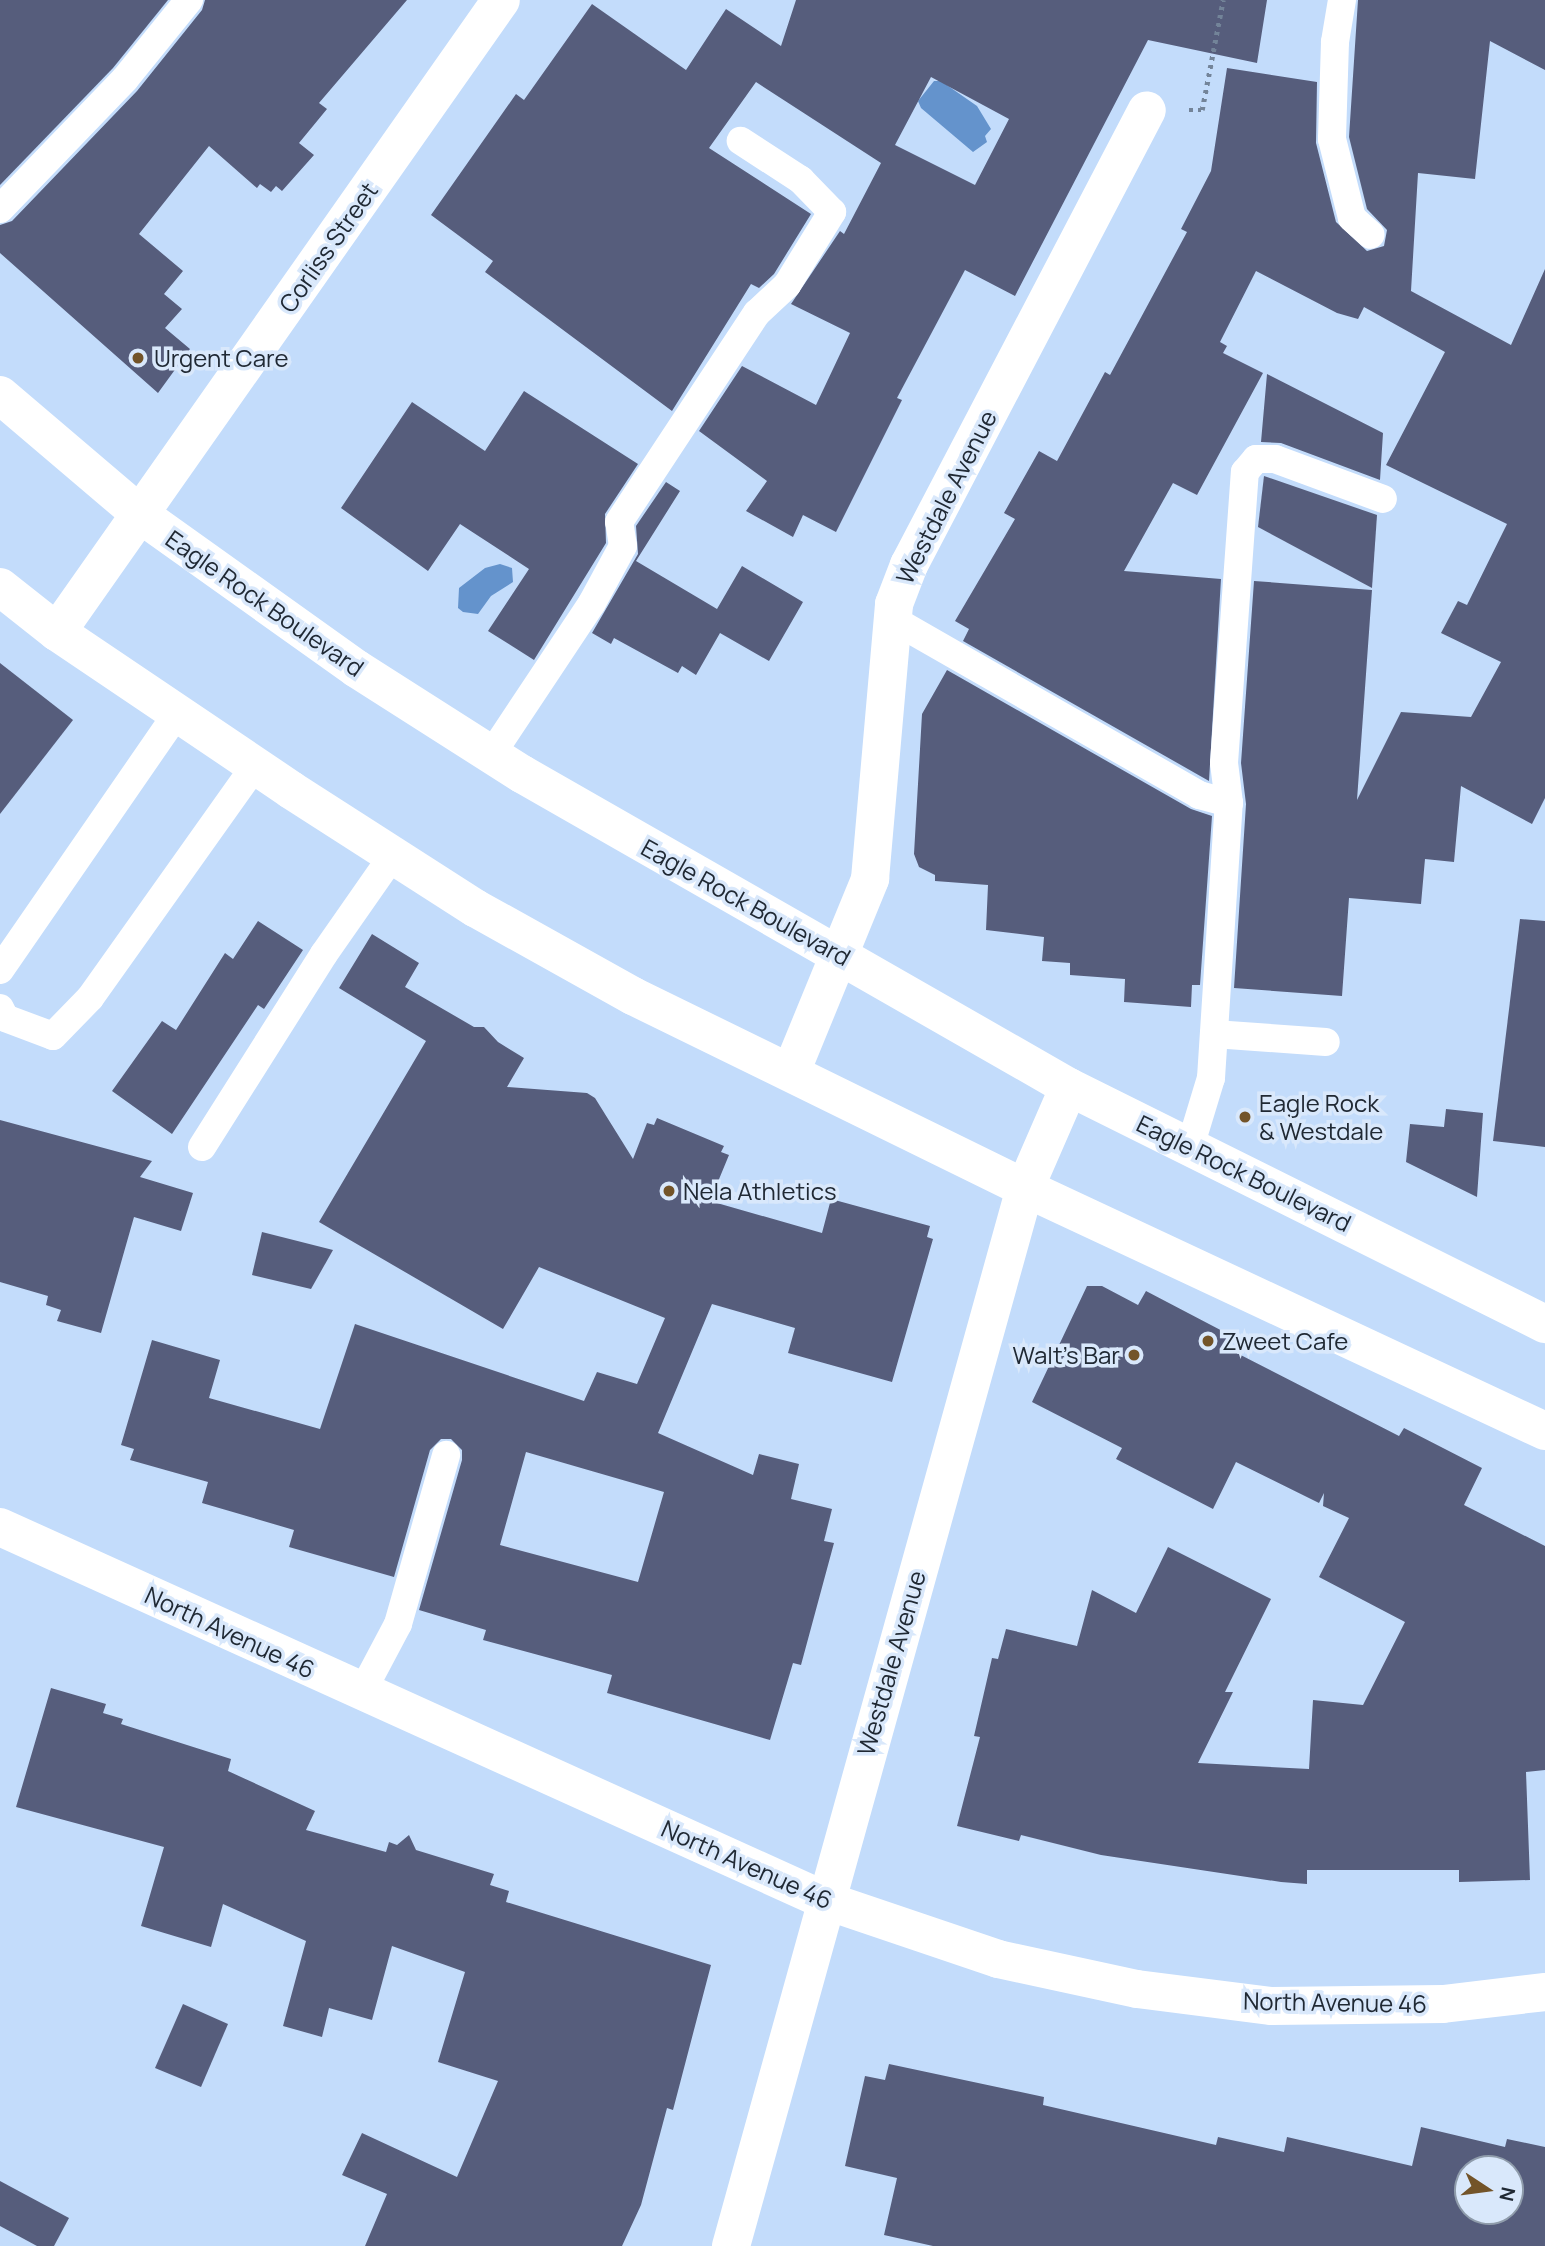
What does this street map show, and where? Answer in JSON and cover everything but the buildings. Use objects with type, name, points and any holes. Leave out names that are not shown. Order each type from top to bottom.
[{"type":"street","name":"Corliss Street","points":[[57,632],[502,0]]},
{"type":"street","name":"Westdale Avenue","points":[[791,1072],[870,879],[892,619],[909,565],[1147,110]]},
{"type":"street","name":"Eagle Rock Boulevard","points":[[0,395],[141,515],[357,669],[491,755],[1069,1087],[1545,1324]]},
{"type":"street","points":[[0,587],[57,632],[255,766],[475,908],[633,996],[1025,1188],[1545,1432]]},
{"type":"street","name":"Westdale Avenue","points":[[731,2246],[824,1900],[1025,1188],[1069,1087]]},
{"type":"street","name":"North Avenue 46","points":[[0,1527],[824,1900],[998,1959],[1136,1989],[1272,2006],[1443,2004],[1545,1992]]},
{"type":"lane","points":[[0,209],[125,79],[189,0]]},
{"type":"lane","points":[[1342,0],[1335,42],[1332,139],[1352,218],[1371,235]]},
{"type":"lane","points":[[491,755],[592,603],[623,546],[619,522],[757,313],[787,285],[832,212],[801,180],[741,141]]},
{"type":"lane","points":[[1190,1147],[1211,1078],[1229,803],[1224,763],[1245,472],[1256,459],[1275,459],[1382,499]]},
{"type":"lane","points":[[892,619],[1199,795],[1229,803]]},
{"type":"lane","points":[[0,970],[177,713]]},
{"type":"lane","points":[[0,1008],[5,1018],[53,1036],[90,998],[255,766]]},
{"type":"lane","points":[[202,1147],[324,954],[393,855]]},
{"type":"lane","points":[[1214,1034],[1326,1041]]},
{"type":"lane","points":[[362,1692],[398,1624],[446,1455]]},
{"type":"path","points":[[1147,110],[1202,110],[1223,0]]},
{"type":"water","points":[[934,81],[941,81],[977,106],[991,129],[985,136],[987,142],[973,152],[921,108],[918,101]]},
{"type":"water","points":[[500,564],[512,568],[513,582],[491,596],[478,614],[463,612],[458,608],[459,588],[485,568]]},
{"type":"place","name":"Urgent Care","points":[[138,358]]},
{"type":"place","name":"Eagle Rock & Westdale","points":[[1245,1117]]},
{"type":"place","name":"Nela Athletics","points":[[669,1191]]},
{"type":"place","name":"Zweet Cafe","points":[[1208,1341]]},
{"type":"place","name":"Walt's Bar","points":[[1134,1355]]}]
